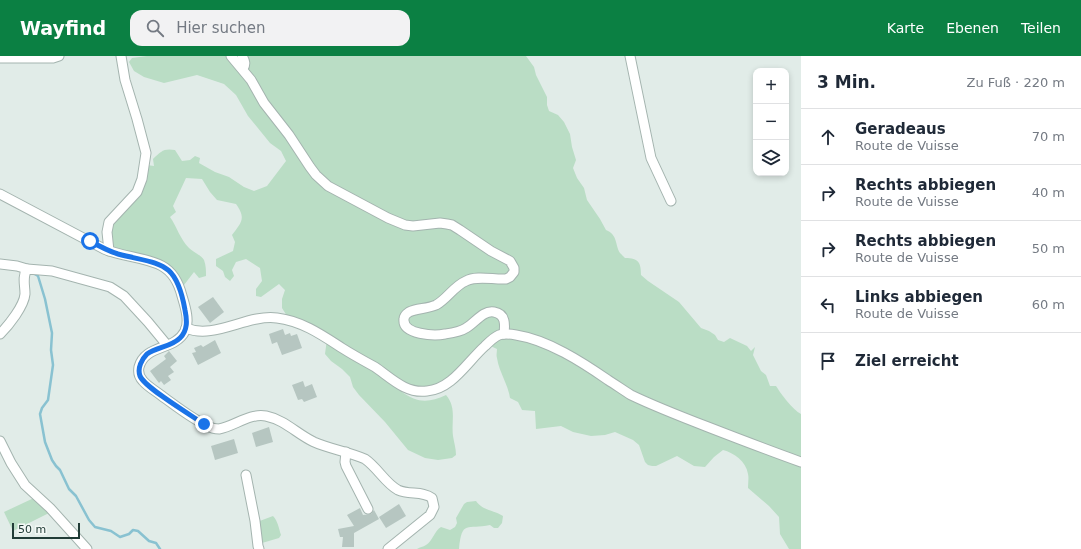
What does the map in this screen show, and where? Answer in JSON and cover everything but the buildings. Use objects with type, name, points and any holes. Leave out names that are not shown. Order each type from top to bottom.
[{"type":"street","points":[[0,58],[53,58],[59,56]]},
{"type":"street","points":[[109,251],[107,232],[109,222],[137,192],[142,179],[146,154],[125,80],[121,56]]},
{"type":"street","points":[[232,56],[251,80],[264,102],[290,135],[310,167],[328,186],[388,218],[405,225],[452,225],[513,264],[514,272],[510,277],[506,279],[478,278],[465,281],[436,305],[406,314],[403,321],[404,325],[420,334],[443,335],[468,328],[485,314],[493,312],[498,313],[504,318],[504,334]]},
{"type":"street","points":[[242,56],[245,62],[243,69]]},
{"type":"street","points":[[630,56],[651,158],[671,201]]},
{"type":"street","points":[[0,194],[109,251],[152,262],[169,270],[176,280],[181,292],[186,312],[186,328],[180,338],[151,351],[144,357],[139,367],[140,377],[143,382],[151,388],[212,428],[219,429],[258,416],[265,416],[284,423],[313,442],[346,452],[368,461],[390,484],[398,490],[430,497],[433,500],[434,507],[430,515],[388,549]]},
{"type":"street","points":[[0,264],[27,269],[52,270],[110,287],[124,296],[167,345]]},
{"type":"street","points":[[0,334],[22,306],[25,293],[25,271],[27,269]]},
{"type":"street","points":[[186,328],[198,331],[213,330],[262,318],[277,318],[293,322],[316,331],[403,386],[419,392],[432,390],[446,384],[497,336],[504,334],[524,337],[574,358],[625,391],[649,403],[801,462]]},
{"type":"street","points":[[0,441],[11,463],[25,485],[50,508],[87,549]]},
{"type":"street","points":[[346,452],[346,466],[368,509]]},
{"type":"street","points":[[246,475],[259,549]]},
{"type":"green space","points":[[147,56],[526,56],[534,67],[536,75],[547,97],[549,111],[558,115],[564,122],[570,134],[576,160],[573,168],[577,178],[584,188],[587,200],[606,230],[613,235],[620,253],[625,258],[636,260],[640,264],[641,275],[679,302],[701,328],[715,335],[718,340],[724,342],[730,338],[747,346],[751,351],[755,347],[753,355],[761,371],[766,375],[770,386],[776,386],[791,405],[801,414],[801,549],[789,549],[780,534],[779,517],[769,506],[748,488],[747,469],[739,458],[731,453],[723,450],[705,467],[694,466],[677,456],[656,466],[652,466],[645,462],[639,445],[633,440],[615,432],[605,435],[591,436],[573,432],[561,426],[536,429],[535,411],[522,410],[518,402],[510,398],[498,363],[497,349],[484,343],[473,354],[467,357],[453,375],[429,388],[405,390],[402,392],[408,396],[423,401],[440,398],[446,395],[453,410],[453,436],[456,455],[452,458],[438,460],[425,458],[408,450],[385,422],[359,395],[353,387],[350,377],[325,354],[327,339],[287,316],[282,308],[282,299],[285,290],[279,284],[261,297],[256,296],[256,289],[262,281],[260,268],[246,259],[236,262],[232,270],[234,276],[230,281],[225,277],[223,271],[216,266],[216,259],[233,251],[235,242],[232,235],[242,220],[242,217],[236,204],[217,200],[202,179],[186,178],[173,206],[176,212],[170,217],[186,244],[204,260],[206,266],[206,276],[199,278],[194,272],[184,285],[173,269],[112,249],[110,236],[114,221],[147,165],[154,166],[153,159],[163,151],[168,149],[175,150],[182,161],[190,160],[195,156],[200,158],[199,163],[254,191],[267,186],[286,161],[281,151],[270,143],[248,116],[236,95],[224,84],[197,75],[164,83],[144,77],[134,71],[129,62],[132,58]]},
{"type":"green space","points":[[36,497],[51,512],[13,531],[4,512]]},
{"type":"green space","points":[[476,501],[485,509],[503,516],[502,523],[498,528],[494,528],[490,525],[467,528],[462,533],[459,549],[417,549],[425,546],[441,527],[450,530],[455,527],[457,523],[456,518],[464,504],[467,502]]},
{"type":"green space","points":[[273,516],[281,535],[279,538],[262,543],[257,522]]},
{"type":"waterway","points":[[33,273],[38,276],[45,299],[52,333],[51,350],[53,365],[48,400],[42,408],[40,414],[45,442],[52,460],[60,470],[69,489],[76,496],[89,520],[95,527],[111,531],[120,537],[129,534],[133,530],[138,531],[149,541],[156,543],[160,549]]},
{"type":"route","points":[[90,241],[112,252],[160,265],[166,268],[174,277],[183,298],[187,320],[186,329],[182,336],[177,340],[147,354],[140,364],[139,374],[141,379],[151,388],[204,424]]}]
